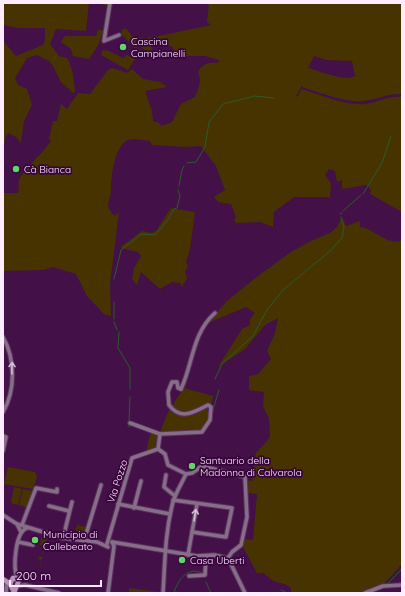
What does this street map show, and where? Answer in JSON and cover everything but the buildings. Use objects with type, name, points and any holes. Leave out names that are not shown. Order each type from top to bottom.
[{"type":"street","points":[[110,3],[104,41],[119,35]]},
{"type":"street","points":[[130,423],[160,434],[202,432],[208,423],[210,406],[208,405],[190,414],[180,414],[169,405],[168,392],[172,382],[176,382],[179,389],[182,389],[192,359],[196,338],[215,313]]},
{"type":"street","points":[[3,337],[10,350],[12,363],[8,401],[3,412]]},
{"type":"street","points":[[160,434],[158,449],[165,454],[168,465],[186,474],[192,473],[205,464],[245,477],[247,515],[241,545],[232,552],[228,558]]},
{"type":"street","points":[[3,436],[6,437],[3,450]]},
{"type":"street","name":"Via Pozzo","points":[[108,593],[112,556],[109,534],[132,458],[158,449]]},
{"type":"street","points":[[163,593],[170,514],[173,500],[186,474]]},
{"type":"street","points":[[166,475],[164,487],[175,496]]},
{"type":"street","points":[[134,508],[140,481]]},
{"type":"street","points":[[84,541],[101,485]]},
{"type":"street","points":[[6,593],[15,572],[14,562],[18,542],[36,488],[57,492],[57,489]]},
{"type":"street","points":[[173,500],[232,508],[226,537],[192,532]]},
{"type":"street","points":[[63,538],[72,502]]},
{"type":"street","points":[[118,504],[170,514]]},
{"type":"street","points":[[188,555],[197,504]]},
{"type":"street","points":[[49,506],[69,511]]},
{"type":"street","points":[[3,515],[23,527],[63,538],[110,545],[166,549],[188,555],[228,558]]},
{"type":"street","points":[[18,542],[33,545]]},
{"type":"street","points":[[189,576],[205,575],[206,556]]},
{"type":"street","points":[[228,558],[245,593]]},
{"type":"street","points":[[10,581],[59,593]]},
{"type":"street","points":[[10,581],[17,586],[26,584]]},
{"type":"street","points":[[10,581],[14,592]]},
{"type":"street","points":[[365,593],[383,586],[402,585]]},
{"type":"street","points":[[14,592],[17,586]]},
{"type":"shaded area","points":[[3,3],[89,3],[86,31],[56,29],[50,44],[59,56],[67,58],[73,74],[75,92],[73,93],[61,82],[49,61],[37,55],[27,58],[15,78],[18,85],[27,89],[32,105],[24,121],[21,143],[16,137],[8,133],[5,138],[3,155]],"holes":[[[4,25],[18,28],[45,28],[45,41],[43,45],[16,56],[4,42]]]},
{"type":"shaded area","points":[[103,3],[109,3],[105,23],[108,5],[103,5]]},
{"type":"shaded area","points":[[209,3],[402,3],[402,94],[356,101],[332,97],[302,87],[301,85],[301,88],[296,96],[297,97],[302,89],[334,100],[358,104],[366,104],[393,97],[402,97],[402,212],[370,194],[371,191],[366,185],[342,189],[342,180],[337,182],[335,171],[329,169],[325,175],[331,183],[330,197],[294,197],[274,212],[273,227],[260,222],[236,223],[234,220],[236,217],[231,204],[218,202],[214,197],[225,190],[216,166],[201,146],[186,147],[152,145],[150,141],[131,139],[123,143],[116,155],[108,204],[109,209],[115,216],[119,212],[110,284],[111,316],[104,314],[87,296],[76,274],[53,267],[43,270],[3,271],[3,193],[18,193],[19,180],[22,174],[51,141],[49,139],[53,121],[57,121],[61,104],[67,109],[78,93],[90,94],[108,70],[112,68],[127,73],[132,69],[143,79],[160,82],[167,87],[145,91],[152,111],[153,121],[162,126],[172,122],[181,104],[195,97],[200,84],[198,72],[200,69],[206,64],[218,63],[219,60],[205,56],[175,56],[173,47],[153,39],[152,50],[148,52],[139,46],[135,48],[121,34],[122,30],[126,28],[132,36],[145,38],[211,25],[207,22]],"holes":[[[314,56],[327,60],[352,61],[355,76],[350,78],[338,77],[308,68]]]},
{"type":"shaded area","points":[[98,30],[103,30],[94,53],[89,59],[73,56],[71,49],[61,42],[65,36],[96,36]]},
{"type":"shaded area","points":[[103,50],[109,51],[123,58],[127,55],[135,59],[128,70],[101,55]]},
{"type":"shaded area","points":[[171,208],[195,212],[190,249],[186,262],[188,266],[185,272],[187,278],[182,287],[180,283],[172,282],[160,289],[141,272],[137,285],[132,279],[134,268],[141,256],[138,252],[121,248],[142,231],[151,233],[156,231]]},
{"type":"shaded area","points":[[342,217],[346,226],[360,221],[360,227],[370,230],[386,239],[391,241],[402,240],[402,564],[383,585],[363,593],[291,593],[291,588],[272,580],[264,573],[257,573],[243,547],[244,539],[253,540],[257,494],[247,493],[246,480],[252,481],[256,453],[270,436],[269,419],[263,406],[264,392],[249,390],[249,376],[258,374],[271,359],[267,351],[275,333],[278,318],[265,325],[245,349],[218,367],[242,329],[250,325],[250,319],[255,313],[246,307],[208,323],[227,301],[258,276],[291,252],[330,233],[337,227]]},
{"type":"shaded area","points":[[184,388],[213,396],[207,424],[201,432],[163,435],[160,432],[169,410]]},
{"type":"shaded area","points":[[150,433],[159,436],[157,446],[146,453]]},
{"type":"shaded area","points":[[8,467],[35,472],[37,477],[33,489],[4,484]]},
{"type":"shaded area","points":[[14,487],[22,489],[18,505],[11,503]]},
{"type":"shaded area","points":[[23,489],[33,491],[28,508],[19,505]]},
{"type":"shaded area","points":[[77,525],[86,527],[83,539],[74,538]]},
{"type":"shaded area","points":[[42,534],[47,536],[39,572],[41,560],[38,559],[39,557],[42,557],[44,546],[40,545]]},
{"type":"shaded area","points":[[129,588],[159,592],[159,593],[129,593]]},
{"type":"waterway","points":[[187,163],[196,162],[205,147],[209,122],[223,104],[255,96],[274,98]]},
{"type":"waterway","points":[[363,194],[382,163],[391,136]]},
{"type":"waterway","points":[[179,186],[184,166]]},
{"type":"waterway","points":[[114,279],[121,250],[141,234],[155,235],[167,221],[174,209],[177,208],[180,196],[178,190]]},
{"type":"waterway","points":[[343,211],[361,195]]},
{"type":"waterway","points":[[215,379],[222,364],[253,336],[267,310],[283,290],[330,251],[342,238],[344,227],[341,217]]},
{"type":"waterway","points":[[114,302],[114,319]]},
{"type":"waterway","points":[[114,322],[117,330]]},
{"type":"waterway","points":[[119,332],[118,348],[130,368],[130,389]]},
{"type":"waterway","points":[[212,413],[219,390]]},
{"type":"waterway","points":[[129,422],[130,397]]},
{"type":"waterway","points":[[387,584],[402,569]]},
{"type":"waterway","points":[[174,593],[178,583],[184,575],[193,571],[203,573]]},
{"type":"waterway","points":[[206,582],[211,593]]},
{"type":"waterway","points":[[281,590],[287,593]]},
{"type":"place","name":"Cascina Campianelli","points":[[123,47]]},
{"type":"place","name":"Cà Bianca","points":[[16,169]]},
{"type":"place","name":"Santuario della Madonna di Calvarola","points":[[192,466]]},
{"type":"place","name":"Municipio di Collebeato","points":[[35,540]]},
{"type":"place","name":"Casa Uberti","points":[[182,560]]}]
